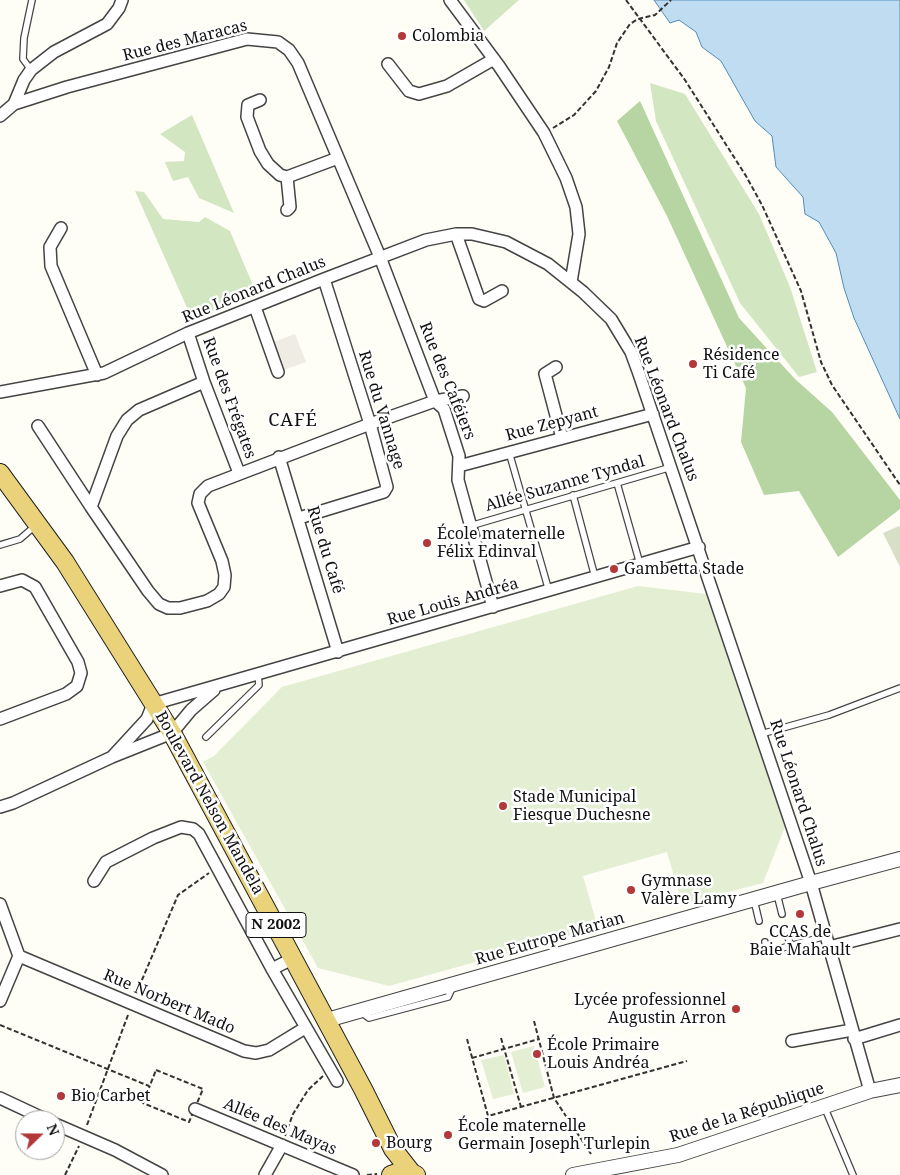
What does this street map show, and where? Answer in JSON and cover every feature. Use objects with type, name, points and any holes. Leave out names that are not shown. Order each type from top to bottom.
[{"type":"main road","name":"Boulevard Nelson Mandela","points":[[0,473],[38,523],[172,733],[327,1020],[393,1149],[414,1173]]},
{"type":"main road","points":[[390,1175],[393,1149]]},
{"type":"main road","points":[[390,1175],[399,1171],[414,1173]]},
{"type":"street","points":[[0,116],[14,104],[24,80],[31,70],[54,52],[107,24],[119,8],[122,0]]},
{"type":"street","points":[[450,0],[494,59],[544,133],[566,178],[576,207],[579,234],[570,282]]},
{"type":"street","name":"Rue des Maracas","points":[[14,104],[67,87],[248,40],[278,42],[289,50],[298,63],[380,257]]},
{"type":"street","points":[[388,64],[408,91],[418,94],[447,86],[494,59]]},
{"type":"street","points":[[260,100],[248,105],[247,117],[260,151],[268,164],[280,175],[287,177],[338,158]]},
{"type":"street","points":[[287,177],[290,207],[287,210]]},
{"type":"street","points":[[61,228],[50,247],[51,266],[97,375]]},
{"type":"street","points":[[456,234],[479,299],[484,301],[502,292]]},
{"type":"street","name":"Rue Léonard Chalus","points":[[0,392],[97,375],[188,333],[426,240],[456,234],[478,235],[506,242],[531,254],[556,270],[599,306],[631,352],[699,547],[810,882],[870,1091]]},
{"type":"street","name":"Rue des Caféiers","points":[[380,257],[435,401],[444,409],[459,456],[458,480],[493,607]]},
{"type":"street","points":[[556,270],[574,257]]},
{"type":"street","name":"Rue du Vannage","points":[[299,518],[386,490],[370,424],[324,279]]},
{"type":"street","points":[[255,307],[278,372]]},
{"type":"street","name":"Rue des Frégates","points":[[188,333],[238,473]]},
{"type":"street","points":[[556,367],[545,374],[562,438]]},
{"type":"street","points":[[91,507],[117,436],[127,420],[146,406],[204,382]]},
{"type":"street","points":[[38,426],[154,598],[168,608],[180,608],[213,598],[224,587],[225,575],[222,561],[198,500],[208,486],[279,457],[435,401],[463,396]]},
{"type":"street","name":"Rue Zepyant","points":[[459,466],[653,414]]},
{"type":"street","name":"Rue du Café","points":[[279,457],[338,652]]},
{"type":"street","name":"Rue Louis Andréa","points":[[153,704],[699,547]]},
{"type":"street","points":[[0,586],[14,580],[22,580],[35,587],[78,662],[81,673],[76,686],[66,694],[0,719]]},
{"type":"street","name":"Rue Louis Andréa","points":[[172,733],[191,710],[217,687]]},
{"type":"street","points":[[112,757],[144,723],[153,704]]},
{"type":"street","points":[[0,806],[13,803],[112,757],[172,733]]},
{"type":"street","points":[[94,881],[106,862],[153,838],[181,828],[193,830],[198,834],[305,1028],[337,1081]]},
{"type":"street","name":"Rue Eutrope Marian","points":[[327,1020],[776,894],[810,882],[900,859]]},
{"type":"street","points":[[0,904],[19,956],[0,1000]]},
{"type":"street","points":[[827,942],[900,929]]},
{"type":"street","name":"Rue Norbert Mado","points":[[19,956],[244,1051],[256,1053],[269,1050],[305,1028]]},
{"type":"street","points":[[272,969],[294,958]]},
{"type":"street","points":[[792,1041],[853,1034],[900,1025]]},
{"type":"street","name":"Rue de la République","points":[[573,1175],[678,1155],[870,1091],[900,1085]]},
{"type":"street","points":[[0,1098],[26,1110]]},
{"type":"street","name":"Allée des Mayas","points":[[195,1109],[353,1175]]},
{"type":"street","points":[[65,1128],[115,1150],[162,1175]]},
{"type":"street","points":[[265,1175],[282,1145]]},
{"type":"lane","points":[[31,70],[23,59],[24,38],[32,0]]},
{"type":"lane","points":[[509,452],[549,591]]},
{"type":"lane","name":"Allée Suzanne Tyndal","points":[[470,526],[668,468]]},
{"type":"lane","points":[[617,483],[640,564]]},
{"type":"lane","points":[[573,496],[595,578]]},
{"type":"lane","points":[[0,545],[20,538],[38,523]]},
{"type":"lane","points":[[206,737],[259,685],[258,675]]},
{"type":"lane","points":[[761,734],[829,715],[900,688]]},
{"type":"lane","points":[[776,894],[782,914]]},
{"type":"lane","points":[[754,900],[759,921]]},
{"type":"lane","points":[[786,928],[790,945]]},
{"type":"lane","points":[[765,942],[767,950],[771,951],[790,945],[827,942]]},
{"type":"lane","points":[[824,1106],[853,1175]]},
{"type":"path","points":[[626,0],[638,19],[685,80],[746,176],[762,205],[801,291],[821,362],[832,385],[900,485]]},
{"type":"path","points":[[544,133],[574,115],[588,102],[609,67],[617,42],[624,30],[638,19],[654,16],[672,0]]},
{"type":"path","points":[[534,1021],[554,1098],[591,1154]]},
{"type":"path","points":[[0,1025],[149,1086]]},
{"type":"path","points":[[501,1038],[521,1107]]},
{"type":"path","points":[[472,1058],[539,1038]]},
{"type":"path","points":[[467,1039],[488,1116],[687,1061]]},
{"type":"path","points":[[282,1145],[298,1106],[308,1090],[330,1069]]},
{"type":"path","points":[[156,1070],[203,1089],[189,1122],[142,1103],[149,1086],[156,1070]]},
{"type":"green space","points":[[464,0],[519,0],[484,31]]},
{"type":"green space","points":[[650,83],[685,94],[759,214],[790,287],[817,372],[799,377],[740,303],[656,121]]},
{"type":"green space","points":[[640,101],[739,318],[795,379],[832,412],[900,500],[900,509],[838,557],[799,491],[764,495],[741,442],[746,388],[667,216],[617,121]]},
{"type":"green space","points":[[192,115],[234,213],[199,198],[188,177],[173,181],[165,162],[184,161],[185,152],[160,134]]},
{"type":"green space","points":[[135,191],[144,192],[163,219],[199,222],[205,217],[230,231],[255,290],[193,321]]},
{"type":"green space","points":[[900,527],[900,567],[883,533]]},
{"type":"green space","name":"Stade Municipal Fiesque Duchesne","points":[[638,586],[706,594],[785,827],[763,883],[682,904],[667,852],[583,876],[598,928],[389,986],[318,968],[203,762],[214,756],[282,687]]},
{"type":"green space","points":[[534,1046],[545,1087],[523,1093],[511,1052]]},
{"type":"green space","points":[[504,1055],[514,1094],[493,1099],[481,1060]]},
{"type":"shaded area","points":[[295,334],[306,362],[278,372],[268,344]]},
{"type":"water","points":[[654,0],[900,0],[900,419],[854,318],[844,288],[836,253],[819,222],[805,214],[803,197],[776,167],[772,136],[755,121],[721,61],[702,47],[696,32],[679,20],[670,23]]},
{"type":"place","name":"Colombia","points":[[402,36]]},
{"type":"place","name":"Résidence Ti Café","points":[[693,364]]},
{"type":"place","name":"École maternelle Félix Edinval","points":[[427,543]]},
{"type":"place","name":"Gambetta Stade","points":[[614,569]]},
{"type":"place","name":"Stade Municipal Fiesque Duchesne","points":[[503,806]]},
{"type":"place","name":"Gymnase Valère Lamy","points":[[631,890]]},
{"type":"place","name":"CCAS de Baie Mahault","points":[[800,914]]},
{"type":"place","name":"Lycée professionnel Augustin Arron","points":[[736,1009]]},
{"type":"place","name":"École Primaire Louis Andréa","points":[[537,1054]]},
{"type":"place","name":"Bio Carbet","points":[[61,1096]]},
{"type":"place","name":"École maternelle Germain Joseph Turlepin","points":[[448,1135]]},
{"type":"place","name":"Bourg","points":[[376,1143]]},
{"type":"district","name":"CAFÉ","points":[[293,421]]}]
